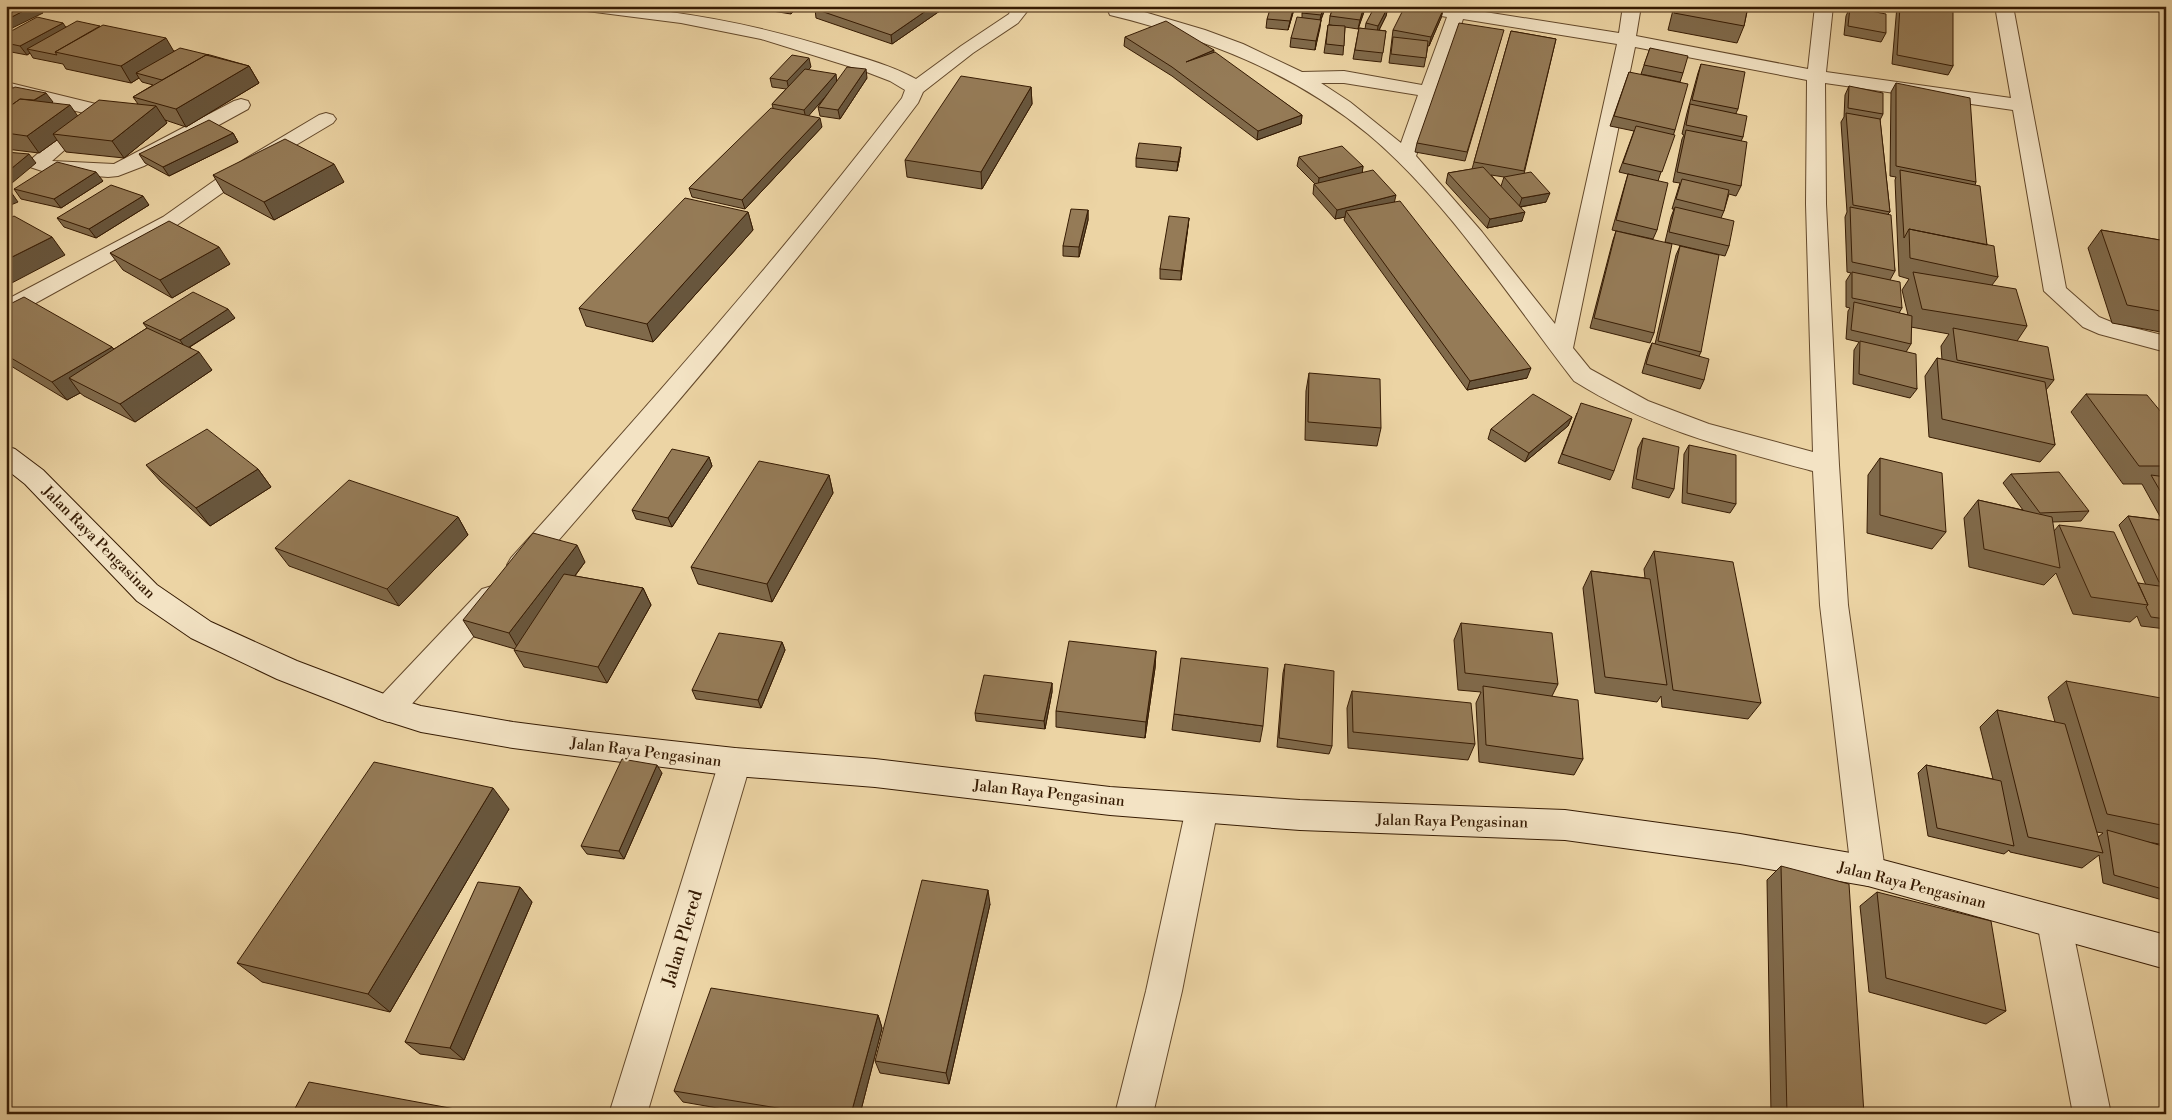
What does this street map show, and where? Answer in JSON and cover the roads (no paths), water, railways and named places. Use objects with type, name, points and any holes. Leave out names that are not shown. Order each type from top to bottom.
[{"type":"street","points":[[587,6],[688,12],[815,47],[897,77],[909,83],[914,90]]},
{"type":"street","points":[[388,709],[520,567],[684,380],[814,225],[911,100],[914,90],[976,42],[1019,14],[1020,9],[1018,6]]},
{"type":"street","points":[[1115,6],[1116,10],[1121,12],[1174,26],[1235,48],[1301,78],[1338,102],[1405,158],[1469,229],[1582,375],[1604,390],[1628,402],[1714,436],[1826,465]]},
{"type":"street","points":[[1413,6],[1458,10],[1816,76],[2022,105]]},
{"type":"street","points":[[1561,348],[1627,40],[1632,6]]},
{"type":"street","points":[[1824,6],[1816,76],[1816,204],[1826,465],[1834,604],[1868,871]]},
{"type":"street","points":[[2004,6],[2055,291],[2091,322],[2106,329],[2166,344]]},
{"type":"street","points":[[1405,158],[1458,10]]},
{"type":"street","points":[[1301,78],[1344,78],[1430,92]]},
{"type":"street","points":[[6,88],[93,108],[95,113],[86,122],[38,163],[45,166],[108,171],[132,165],[241,105]]},
{"type":"street","points":[[6,310],[170,221],[252,163],[326,119]]},
{"type":"street","name":"Jalan Raya Pengasinan","points":[[6,455],[34,477],[147,594],[201,630],[286,670],[388,709],[421,719],[513,735],[735,762],[875,773],[1110,802],[1241,812],[1379,819],[1565,825],[1730,848],[1868,871],[2166,952]]},
{"type":"street","name":"Jalan Plered","points":[[628,1114],[735,762]]},
{"type":"street","points":[[1134,1114],[1164,991],[1202,808]]},
{"type":"street","points":[[2054,922],[2092,1114]]}]
